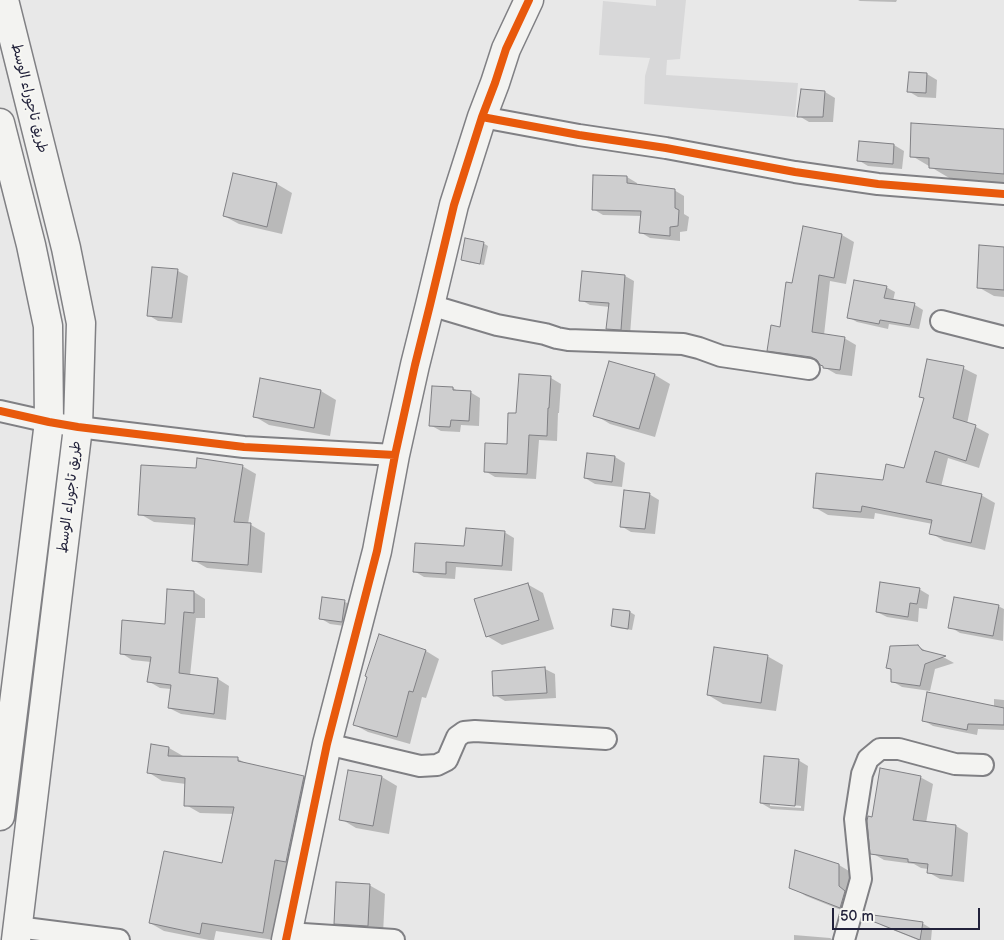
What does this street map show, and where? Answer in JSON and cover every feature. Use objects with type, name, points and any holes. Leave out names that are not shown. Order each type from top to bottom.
[{"type":"main road","name":"طريق تاجوراء الوسط","points":[[4,0],[66,248],[81,323],[78,427],[17,934]]},
{"type":"main road","points":[[287,937],[327,744],[376,551],[414,365],[454,205],[482,116],[506,50],[529,0]]},
{"type":"main road","points":[[0,123],[31,245],[48,326],[49,422],[0,816]]},
{"type":"street","points":[[482,116],[579,135],[666,148],[805,174],[878,184],[1004,194]]},
{"type":"street","points":[[430,305],[497,325],[568,340],[683,344],[721,356],[809,369]]},
{"type":"street","points":[[941,321],[1004,337]]},
{"type":"street","points":[[0,411],[78,427],[244,447],[395,455]]},
{"type":"street","points":[[327,744],[420,766],[437,765],[447,760],[457,736],[464,732],[475,731],[606,739]]},
{"type":"street","points":[[844,940],[862,879],[855,819],[862,774],[868,759],[880,749],[899,749],[955,764],[983,765]]},
{"type":"street","points":[[17,934],[119,940]]},
{"type":"street","points":[[287,937],[394,940]]},
{"type":"shaded area","points":[[656,0],[686,0],[680,59],[667,60],[666,75],[798,83],[795,117],[644,104],[645,76],[650,58],[599,55],[603,1],[656,6]]},
{"type":"building","points":[[909,72],[927,73],[926,93],[907,92]]},
{"type":"building","points":[[801,89],[825,91],[823,117],[797,117]]},
{"type":"building","points":[[911,123],[1004,129],[1004,174],[929,168],[929,158],[910,157]]},
{"type":"building","points":[[859,141],[894,144],[893,164],[857,161]]},
{"type":"building","points":[[233,173],[277,183],[267,227],[223,216]]},
{"type":"building","points":[[593,175],[627,176],[627,183],[675,189],[675,208],[679,210],[678,226],[670,227],[670,236],[639,233],[641,211],[592,210]]},
{"type":"building","points":[[803,226],[842,234],[834,278],[819,275],[812,332],[845,337],[840,370],[823,368],[817,360],[811,357],[767,351],[771,325],[780,327],[786,282],[792,283]]},
{"type":"building","points":[[465,238],[484,242],[480,264],[461,260]]},
{"type":"building","points":[[979,245],[1004,247],[1004,290],[977,288]]},
{"type":"building","points":[[152,267],[178,269],[172,318],[147,316]]},
{"type":"building","points":[[582,271],[625,275],[621,330],[606,329],[609,303],[579,301]]},
{"type":"building","points":[[854,280],[887,286],[884,298],[915,303],[910,325],[880,320],[879,324],[847,318]]},
{"type":"building","points":[[927,359],[964,366],[953,418],[976,425],[966,461],[935,451],[926,482],[982,494],[971,543],[929,534],[932,520],[862,506],[861,512],[813,508],[816,473],[883,480],[886,464],[904,468],[924,398],[919,397]]},
{"type":"building","points":[[609,361],[655,374],[639,429],[593,416]]},
{"type":"building","points":[[519,374],[551,376],[547,436],[529,435],[527,474],[484,472],[485,443],[507,444],[508,413],[516,413]]},
{"type":"building","points":[[260,378],[321,390],[314,428],[253,417]]},
{"type":"building","points":[[432,386],[453,387],[453,390],[471,391],[469,421],[451,420],[450,427],[429,426]]},
{"type":"building","points":[[587,453],[615,456],[612,482],[584,478]]},
{"type":"building","points":[[197,458],[243,465],[234,522],[251,523],[248,565],[192,561],[195,518],[138,515],[141,465],[196,468]]},
{"type":"building","points":[[624,490],[650,493],[645,529],[620,527]]},
{"type":"building","points":[[466,528],[505,531],[502,566],[446,562],[446,574],[413,572],[415,543],[464,546]]},
{"type":"building","points":[[880,582],[920,588],[917,604],[910,603],[908,617],[876,612]]},
{"type":"building","points":[[528,583],[539,620],[486,637],[474,599]]},
{"type":"building","points":[[167,589],[194,591],[194,613],[184,612],[179,673],[218,678],[214,714],[168,708],[171,685],[147,682],[151,657],[120,654],[122,620],[165,624]]},
{"type":"building","points":[[322,597],[345,600],[342,622],[319,619]]},
{"type":"building","points":[[954,597],[999,605],[993,636],[948,628]]},
{"type":"building","points":[[613,609],[630,611],[628,629],[611,626]]},
{"type":"building","points":[[379,634],[426,650],[413,692],[409,691],[397,737],[353,725],[367,677],[365,676]]},
{"type":"building","points":[[918,645],[922,650],[946,656],[925,664],[920,686],[891,682],[891,669],[886,668],[890,646]]},
{"type":"building","points":[[714,647],[768,655],[761,703],[707,695]]},
{"type":"building","points":[[545,667],[547,693],[493,696],[492,671]]},
{"type":"building","points":[[927,692],[1004,708],[1004,725],[968,724],[967,730],[922,721]]},
{"type":"building","points":[[151,744],[169,747],[168,756],[238,757],[238,761],[304,776],[286,862],[275,860],[263,933],[202,923],[200,934],[149,923],[164,851],[222,863],[234,807],[184,806],[185,778],[147,773]]},
{"type":"building","points":[[764,756],[799,759],[795,806],[760,803]]},
{"type":"building","points":[[880,768],[921,776],[913,820],[956,825],[952,876],[927,873],[928,864],[908,862],[908,859],[870,854],[867,821],[868,816],[872,817]]},
{"type":"building","points":[[348,770],[382,776],[373,826],[339,820]]},
{"type":"building","points":[[795,850],[839,864],[839,886],[845,891],[840,908],[789,888]]},
{"type":"building","points":[[336,882],[370,884],[368,926],[334,924]]},
{"type":"building","points":[[873,915],[923,922],[920,940],[872,921]]},
{"type":"cycle path","points":[[286,940],[327,744],[377,551],[395,455],[415,365],[454,205],[506,49],[529,0]]},
{"type":"cycle path","points":[[482,117],[795,172],[878,184],[1004,194]]},
{"type":"cycle path","points":[[0,411],[78,427],[244,447],[395,455]]}]
